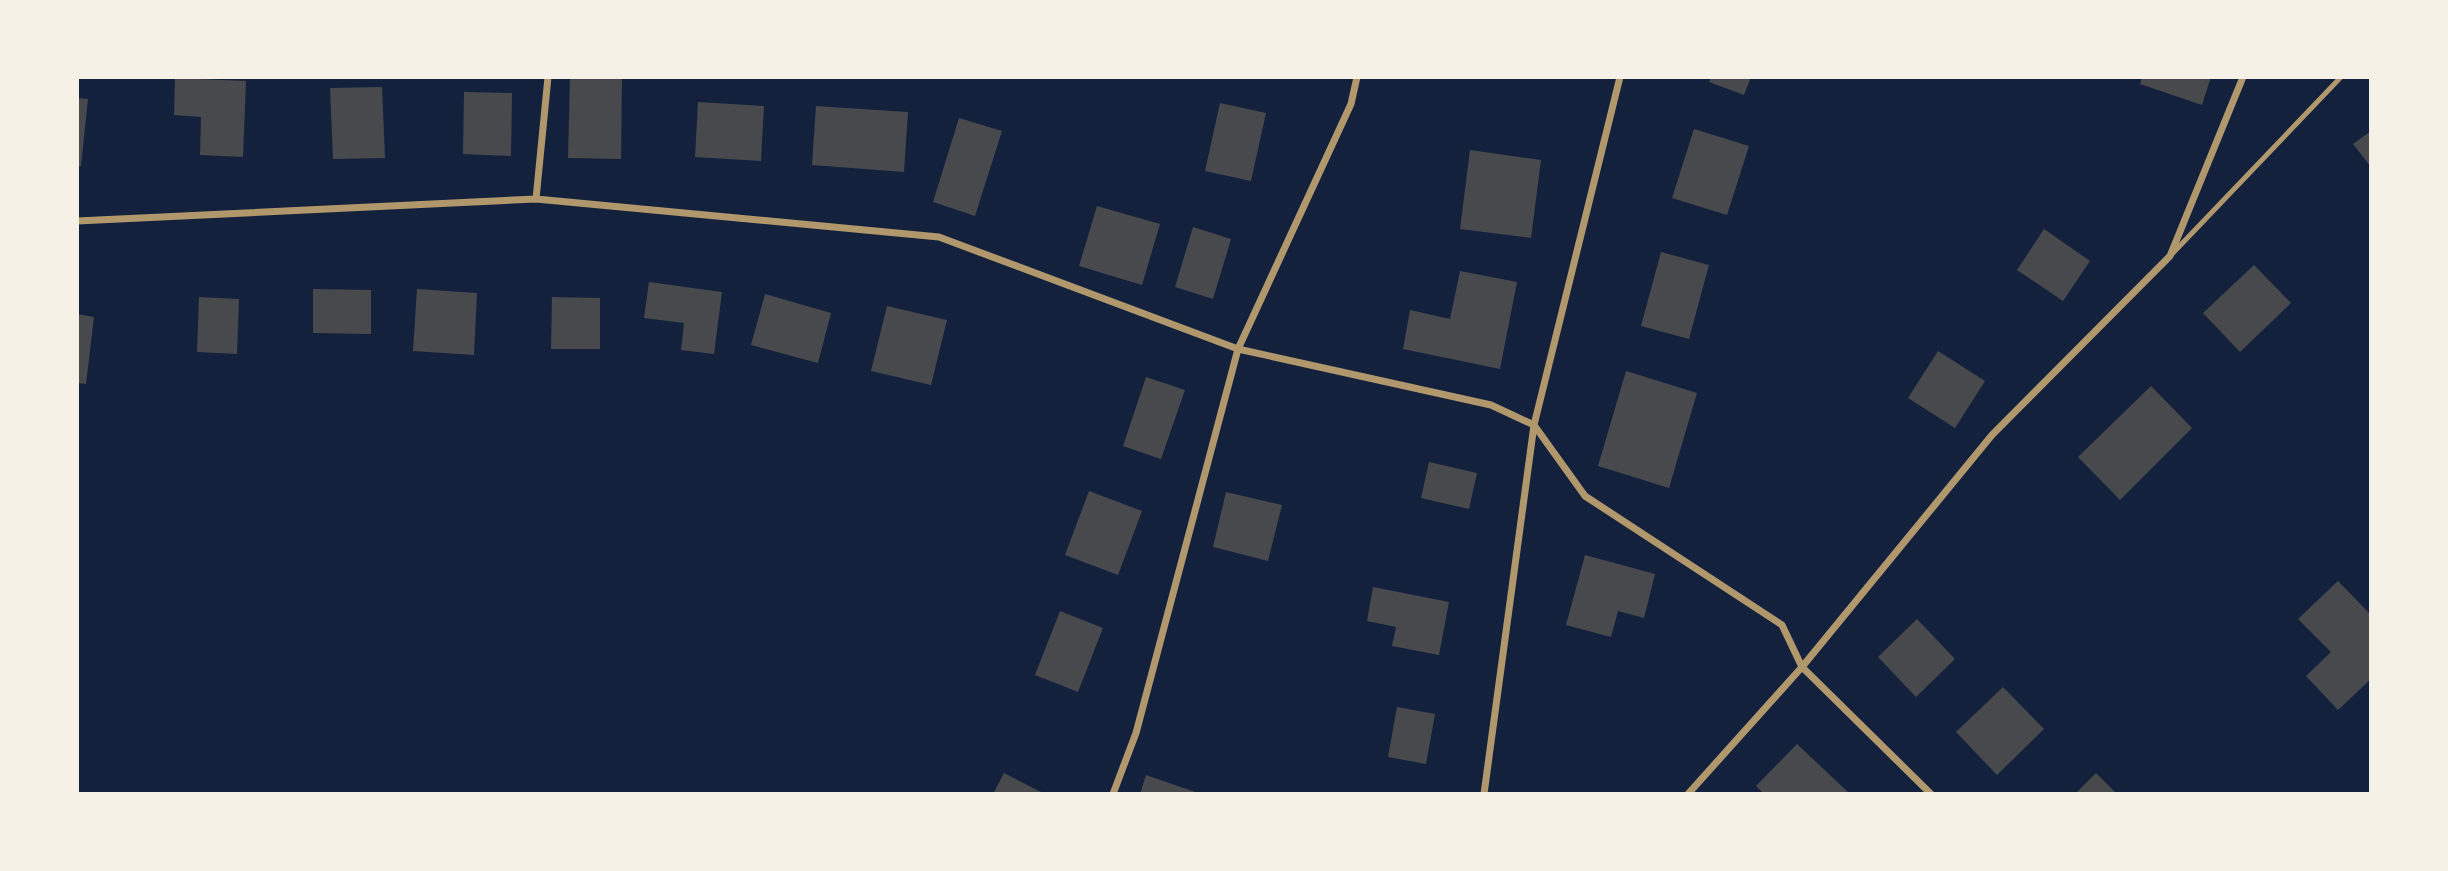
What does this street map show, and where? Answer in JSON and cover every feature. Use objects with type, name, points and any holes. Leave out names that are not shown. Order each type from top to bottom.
[{"type":"street","points":[[536,200],[548,77]]},
{"type":"street","points":[[1114,794],[1136,733],[1238,349],[1351,104],[1357,77]]},
{"type":"street","points":[[1484,794],[1534,425],[1620,77]]},
{"type":"street","points":[[1688,794],[1802,667],[1992,435],[2170,257],[2243,77]]},
{"type":"street","points":[[77,221],[536,200],[939,237],[1238,349],[1491,405],[1534,425],[1585,496],[1782,625],[1802,667],[1931,794]]},
{"type":"lane","points":[[2170,257],[2341,77]]},
{"type":"building","points":[[570,77],[622,77],[621,159],[568,158]]},
{"type":"building","points":[[1711,77],[1751,77],[1744,95],[1709,82]]},
{"type":"building","points":[[2142,77],[2211,77],[2202,105],[2140,84]]},
{"type":"building","points":[[175,78],[246,81],[243,157],[200,155],[201,117],[174,115]]},
{"type":"building","points":[[382,87],[385,158],[333,159],[330,88]]},
{"type":"building","points":[[464,92],[512,93],[511,156],[463,154]]},
{"type":"building","points":[[77,98],[88,99],[81,166],[77,166]]},
{"type":"building","points":[[698,102],[764,106],[761,161],[695,157]]},
{"type":"building","points":[[1220,103],[1266,113],[1251,181],[1205,171]]},
{"type":"building","points":[[816,106],[908,112],[904,172],[812,165]]},
{"type":"building","points":[[959,118],[1002,131],[975,216],[933,202]]},
{"type":"building","points":[[1694,129],[1749,146],[1727,215],[1672,198]]},
{"type":"building","points":[[2371,131],[2371,167],[2353,144]]},
{"type":"building","points":[[1470,150],[1541,160],[1531,238],[1460,229]]},
{"type":"building","points":[[1097,206],[1160,224],[1142,285],[1079,266]]},
{"type":"building","points":[[1193,227],[1231,239],[1213,299],[1175,287]]},
{"type":"building","points":[[2044,229],[2090,261],[2063,301],[2017,270]]},
{"type":"building","points":[[1661,252],[1709,265],[1689,339],[1641,326]]},
{"type":"building","points":[[2254,265],[2291,303],[2240,352],[2203,313]]},
{"type":"building","points":[[1460,271],[1517,282],[1500,369],[1403,349],[1410,310],[1450,319]]},
{"type":"building","points":[[649,282],[722,292],[714,354],[681,350],[684,323],[644,318]]},
{"type":"building","points":[[313,289],[371,290],[371,334],[313,333]]},
{"type":"building","points":[[417,289],[477,293],[474,355],[413,351]]},
{"type":"building","points":[[765,294],[831,313],[818,363],[751,345]]},
{"type":"building","points":[[199,297],[239,299],[237,354],[197,352]]},
{"type":"building","points":[[552,297],[600,298],[600,349],[551,349]]},
{"type":"building","points":[[887,306],[947,320],[931,385],[871,371]]},
{"type":"building","points":[[77,314],[94,317],[86,384],[77,383]]},
{"type":"building","points":[[1938,351],[1985,381],[1955,428],[1908,398]]},
{"type":"building","points":[[1626,371],[1697,393],[1669,488],[1598,466]]},
{"type":"building","points":[[1146,377],[1185,390],[1161,459],[1123,446]]},
{"type":"building","points":[[2151,386],[2192,428],[2120,500],[2078,457]]},
{"type":"building","points":[[1429,462],[1477,473],[1469,509],[1421,498]]},
{"type":"building","points":[[1089,491],[1142,511],[1118,575],[1065,555]]},
{"type":"building","points":[[1226,492],[1282,505],[1268,561],[1213,547]]},
{"type":"building","points":[[1585,555],[1655,574],[1644,618],[1618,611],[1611,637],[1566,625]]},
{"type":"building","points":[[2338,581],[2371,615],[2371,679],[2338,710],[2306,676],[2331,652],[2298,619]]},
{"type":"building","points":[[1373,587],[1449,602],[1439,655],[1392,646],[1396,627],[1367,621]]},
{"type":"building","points":[[1060,611],[1103,628],[1078,692],[1035,675]]},
{"type":"building","points":[[1917,619],[1955,659],[1916,697],[1878,657]]},
{"type":"building","points":[[2003,687],[2044,729],[1997,775],[1956,732]]},
{"type":"building","points":[[1397,707],[1435,714],[1426,764],[1388,757]]},
{"type":"building","points":[[1797,744],[1850,794],[1764,794],[1756,786]]},
{"type":"building","points":[[1004,773],[1045,794],[993,794]]},
{"type":"building","points":[[2096,773],[2117,794],[2075,794]]},
{"type":"building","points":[[1146,775],[1201,794],[1140,794]]}]
